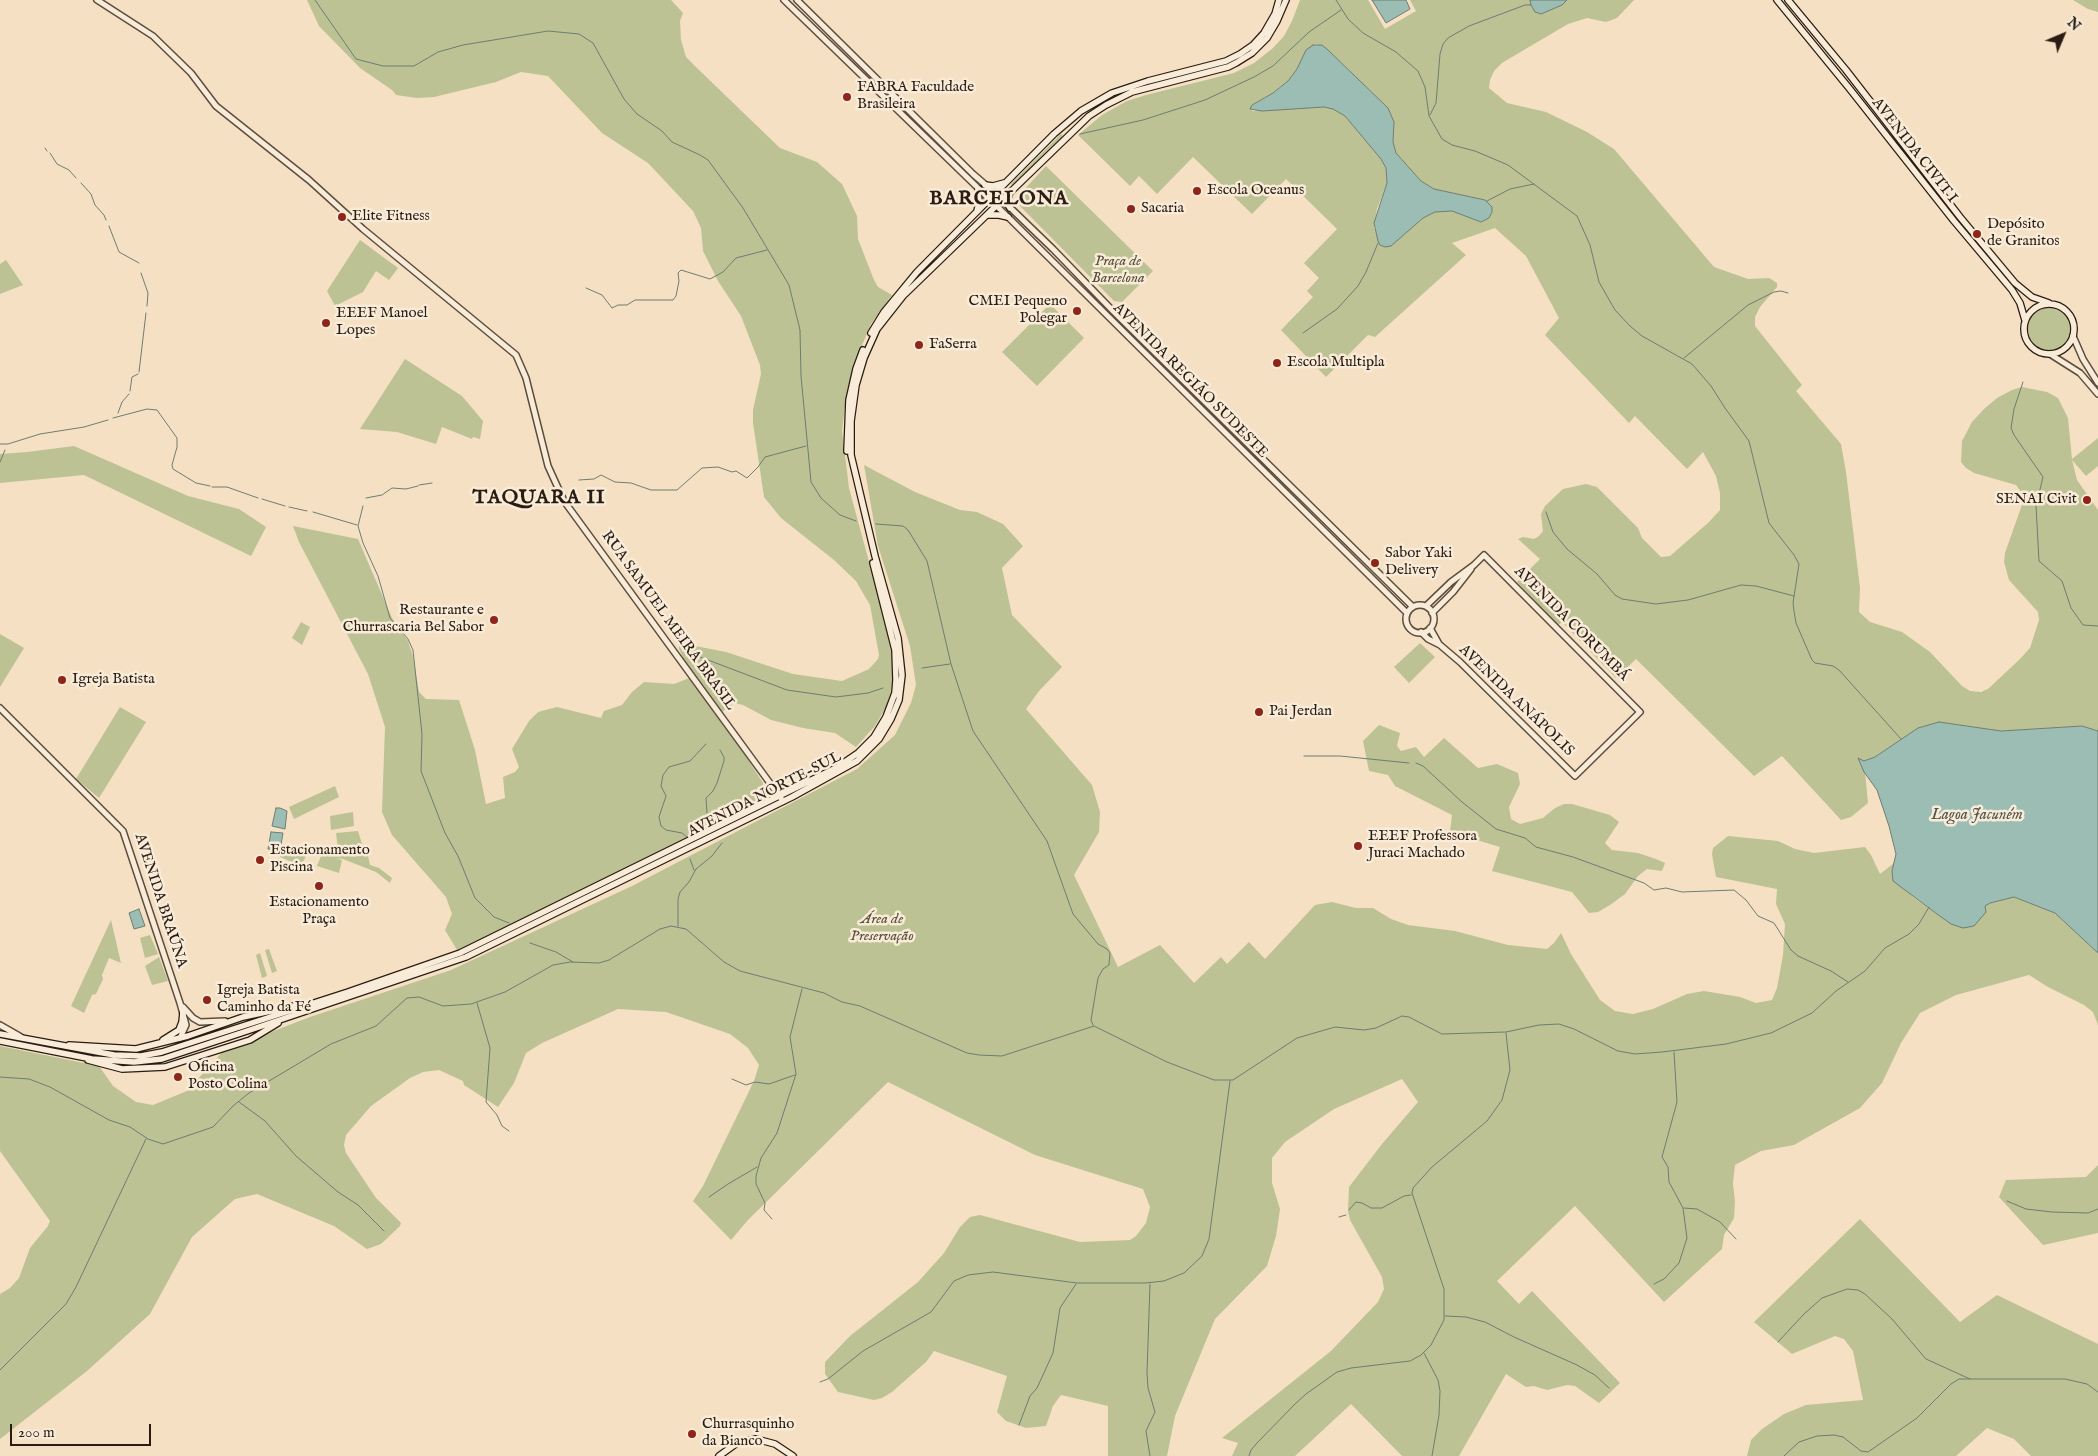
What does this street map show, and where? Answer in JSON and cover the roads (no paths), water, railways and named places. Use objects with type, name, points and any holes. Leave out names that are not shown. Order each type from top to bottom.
[{"type":"main road","name":"AVENIDA NORTE-SUL","points":[[0,1034],[124,1056],[157,1053],[433,964],[465,951],[773,800],[782,799],[858,753],[880,728],[891,706],[896,680],[895,654],[850,472],[847,426],[850,391],[858,362],[884,312],[917,272],[1062,127],[1102,97],[1148,81],[1226,61],[1248,49],[1259,39],[1269,25],[1280,0]]},
{"type":"main road","name":"AVENIDA NORTE-SUL","points":[[0,1041],[76,1056],[126,1062],[159,1060],[252,1030],[466,957],[857,761],[879,739],[896,708],[902,675],[900,648],[857,487],[851,455],[851,421],[856,385],[859,372],[874,336],[893,306],[1077,126],[1106,105],[1140,90],[1228,67],[1252,53],[1273,30],[1286,0]]},
{"type":"main road","name":"AVENIDA CIVIT I","points":[[1777,0],[1954,222],[2012,290],[2020,303],[2026,320]]},
{"type":"main road","name":"AVENIDA CIVIT I","points":[[1788,0],[1846,70],[1960,217],[2015,283],[2032,297],[2049,303]]},
{"type":"main road","points":[[985,185],[993,186],[1006,182]]},
{"type":"main road","points":[[977,212],[979,204],[978,189]]},
{"type":"main road","points":[[1010,208],[1007,200],[1012,191]]},
{"type":"main road","points":[[985,216],[992,214],[1008,217]]},
{"type":"main road","points":[[2049,303],[2061,307],[2070,314],[2074,323],[2073,336],[2066,347],[2057,353],[2050,354],[2039,352],[2029,343],[2024,331],[2026,320],[2035,308],[2049,303]]},
{"type":"main road","points":[[165,1067],[160,1065],[157,1053],[159,1046],[238,1018],[313,1003]]},
{"type":"main road","points":[[144,1047],[177,1032],[181,1027],[183,1012]]},
{"type":"main road","points":[[76,1056],[95,1064],[112,1068],[165,1067],[250,1040],[295,1015]]},
{"type":"main road","points":[[238,1018],[246,1019],[250,1023],[252,1030],[251,1036],[238,1044]]},
{"type":"main road","points":[[57,1045],[124,1049],[144,1047],[180,1038]]},
{"type":"main road","points":[[719,1456],[737,1443],[756,1440],[775,1444],[793,1456]]},
{"type":"street","name":"RUA SAMUEL MEIRA BRASIL","points":[[97,0],[140,26],[170,51],[200,83],[216,106],[310,180],[363,229],[516,355],[526,378],[548,466],[564,501],[782,799]]},
{"type":"street","name":"AVENIDA REGIÃO SUDESTE","points":[[784,0],[1008,217],[1407,613]]},
{"type":"street","name":"AVENIDA REGIÃO SUDESTE","points":[[797,0],[898,101],[1042,238],[1413,607]]},
{"type":"street","points":[[1035,245],[1037,240],[1042,238]]},
{"type":"street","points":[[1046,256],[1053,249]]},
{"type":"street","points":[[2073,336],[2083,359],[2098,384]]},
{"type":"street","points":[[2050,354],[2080,374],[2098,394]]},
{"type":"street","points":[[1217,424],[1227,423]]},
{"type":"street","name":"AVENIDA CORUMBÁ","points":[[1474,565],[1484,555],[1640,712],[1575,776]]},
{"type":"street","points":[[1426,606],[1451,582],[1474,565]]},
{"type":"street","points":[[1432,613],[1453,592],[1474,565]]},
{"type":"street","points":[[1426,606],[1432,613],[1434,622],[1430,628],[1421,632],[1413,630],[1408,626],[1407,613],[1413,607],[1426,606]]},
{"type":"street","name":"AVENIDA ANÁPOLIS","points":[[1430,628],[1440,645]]},
{"type":"street","name":"AVENIDA ANÁPOLIS","points":[[1421,632],[1460,662],[1575,776]]},
{"type":"street","name":"AVENIDA BRAÚNA","points":[[0,708],[123,831],[183,1012],[186,1025],[180,1038]]},
{"type":"street","name":"RUA SAMUEL MEIRA BRASIL","points":[[771,784],[773,800]]},
{"type":"street","name":"AVENIDA BRAÚNA","points":[[180,1003],[193,1018],[200,1022],[207,1024],[228,1021]]},
{"type":"street","points":[[0,1025],[24,1039]]},
{"type":"water","points":[[1372,0],[1406,0],[1410,9],[1386,23]]},
{"type":"water","points":[[1530,0],[1567,0],[1562,5],[1541,14],[1535,12]]},
{"type":"water","points":[[1313,45],[1322,45],[1328,50],[1388,108],[1394,122],[1393,142],[1396,153],[1421,181],[1434,189],[1485,200],[1492,207],[1489,218],[1481,222],[1452,211],[1435,212],[1423,218],[1391,246],[1385,247],[1380,245],[1374,223],[1387,183],[1386,168],[1381,159],[1345,116],[1333,109],[1324,107],[1262,111],[1250,109],[1252,105],[1273,93],[1288,81],[1297,69],[1306,50]]},
{"type":"water","name":"Lagoa Jacuném","points":[[1939,722],[2001,731],[2082,726],[2098,731],[2098,953],[2055,913],[2014,897],[1985,906],[1986,912],[1974,926],[1963,928],[1951,924],[1893,881],[1892,871],[1896,854],[1889,826],[1877,790],[1864,772],[1858,758],[1864,761],[1875,757],[1918,728]]},
{"type":"water","points":[[276,808],[287,811],[285,829],[272,826]]},
{"type":"water","points":[[271,832],[283,833],[280,850],[268,849]]},
{"type":"water","points":[[139,909],[145,926],[134,929],[129,913]]},
{"type":"waterway","points":[[315,0],[356,59],[383,66],[414,66],[438,52],[463,45],[548,31],[579,34],[593,43],[624,99],[637,114],[662,131],[672,142],[708,160],[743,208],[789,285],[800,330],[801,376],[811,482],[821,498],[840,515],[856,521]]},
{"type":"waterway","name":"Lagoa Jacuném","points":[[1336,0],[1348,19],[1363,33],[1396,52],[1418,71],[1425,87],[1429,116],[1442,139],[1452,145],[1475,151],[1508,165],[1577,216],[1590,245],[1599,282],[1615,310],[1642,336],[1692,364],[1711,386],[1749,441],[1769,523],[1799,564],[1793,603],[1794,611],[1796,623],[1812,660],[1815,663],[1833,666],[1839,670],[1901,739]]},
{"type":"waterway","points":[[1430,115],[1436,103],[1440,54],[1443,44],[1448,38],[1469,26],[1525,5],[1531,5]]},
{"type":"waterway","points":[[1080,134],[1143,120],[1205,100],[1254,77],[1273,66],[1309,32],[1341,10]]},
{"type":"waterway","points":[[50,153],[57,164],[69,170],[76,178]]},
{"type":"waterway","points":[[81,183],[91,194],[95,205],[106,220]]},
{"type":"waterway","points":[[1487,201],[1510,189],[1534,184]]},
{"type":"waterway","points":[[109,226],[119,252],[139,263]]},
{"type":"waterway","points":[[1303,333],[1337,309],[1358,286],[1378,243]]},
{"type":"waterway","points":[[586,288],[602,295],[612,308],[618,305],[627,305],[635,300],[673,300],[676,296],[679,281],[678,273],[681,270],[710,279],[723,272],[736,258],[767,250]]},
{"type":"waterway","points":[[141,273],[148,293],[147,306]]},
{"type":"waterway","points":[[1684,358],[1748,305],[1774,292],[1788,293]]},
{"type":"waterway","points":[[139,372],[146,313]]},
{"type":"waterway","points":[[130,391],[132,377],[138,374]]},
{"type":"waterway","points":[[2023,382],[2014,409],[2011,428],[2043,477],[2036,506],[2039,561],[2062,581],[2071,608],[2083,625],[2098,626]]},
{"type":"waterway","points":[[118,413],[122,402],[129,394]]},
{"type":"waterway","points":[[113,418],[147,409],[157,410],[177,438],[177,447],[172,465],[173,469],[196,483],[210,486]]},
{"type":"waterway","points":[[0,444],[8,444],[40,434],[84,427],[108,420]]},
{"type":"waterway","points":[[579,480],[594,479],[601,475],[615,482],[631,483],[651,490],[677,490],[702,468],[718,467],[732,472],[736,471],[747,478],[765,457],[806,446]]},
{"type":"waterway","points":[[0,462],[5,450]]},
{"type":"waterway","points":[[419,485],[432,483]]},
{"type":"waterway","points":[[366,498],[382,495],[392,488],[406,489],[418,486]]},
{"type":"waterway","points":[[212,487],[227,487],[258,498]]},
{"type":"waterway","points":[[262,499],[285,506]]},
{"type":"waterway","points":[[363,506],[358,526],[363,543],[378,576],[390,618],[408,639],[413,650],[422,734],[421,771],[445,833],[458,856],[475,898],[494,917],[509,923]]},
{"type":"waterway","points":[[289,507],[307,511]]},
{"type":"waterway","points":[[313,512],[357,525]]},
{"type":"waterway","points":[[1546,512],[1553,532],[1567,549],[1597,574],[1615,595],[1622,599],[1656,604],[1688,600],[1741,585],[1756,586],[1794,596]]},
{"type":"waterway","points":[[876,524],[903,526],[908,530],[927,561],[951,664],[973,731],[1047,841],[1073,914],[1098,944],[1110,953],[1109,965],[1103,969],[1098,978],[1091,1020],[1093,1025]]},
{"type":"waterway","points":[[687,652],[787,690],[836,697],[868,693],[883,688]]},
{"type":"waterway","points":[[922,668],[950,664]]},
{"type":"waterway","points":[[687,837],[682,833],[666,830],[661,826],[659,817],[666,796],[661,786],[663,775],[669,767],[690,761],[706,744]]},
{"type":"waterway","points":[[707,813],[706,798],[713,791],[717,783],[724,761],[720,750]]},
{"type":"waterway","points":[[1304,756],[1340,756],[1409,763]]},
{"type":"waterway","points":[[1416,763],[1423,766],[1462,802],[1496,829],[1525,838],[1536,847],[1573,857],[1644,883],[1654,890],[1666,888],[1682,892],[1734,890],[1746,900],[1758,916],[1774,923],[1791,950],[1798,956],[1831,971],[1848,982]]},
{"type":"waterway","points":[[678,926],[678,899],[680,892],[689,882],[696,869],[712,856],[722,843]]},
{"type":"waterway","points":[[690,859],[694,870]]},
{"type":"waterway","points":[[0,1077],[29,1079],[50,1087],[109,1120],[130,1127],[148,1139],[163,1144],[213,1127],[233,1106],[249,1093],[331,1044],[376,1026],[407,998],[419,997],[443,1006],[471,1004],[505,992],[553,965],[570,962],[599,963],[609,960],[660,929],[671,926],[686,929],[724,962],[740,971],[824,993],[842,1002],[860,1006],[967,1053],[979,1055],[1002,1056],[1094,1026],[1167,1062],[1214,1080],[1233,1080],[1297,1038],[1335,1027],[1364,1030],[1376,1028],[1402,1016],[1409,1017],[1442,1034],[1506,1032],[1539,1025],[1559,1024],[1574,1029],[1618,1051],[1635,1054],[1662,1052],[1726,1044],[1771,1033],[1812,1013],[1836,991],[1865,971],[1885,948],[1909,934],[1919,924],[1929,907]]},
{"type":"waterway","points":[[530,943],[556,952],[573,962]]},
{"type":"waterway","points":[[772,1219],[764,1210],[765,1203],[756,1184],[756,1176],[761,1158],[777,1133],[796,1074],[790,1037],[802,989]]},
{"type":"waterway","points":[[477,1003],[490,1048],[486,1102],[497,1115],[502,1126],[509,1131]]},
{"type":"waterway","points":[[1249,1456],[1257,1443],[1295,1404],[1337,1372],[1351,1368],[1410,1361],[1421,1355],[1431,1345],[1444,1320],[1444,1289],[1412,1193],[1413,1188],[1432,1167],[1487,1121],[1502,1100],[1510,1070],[1506,1033]]},
{"type":"waterway","points":[[1654,1284],[1664,1279],[1679,1263],[1687,1238],[1683,1208],[1669,1182],[1668,1167],[1662,1157],[1677,1102],[1674,1052]]},
{"type":"waterway","points":[[732,1079],[746,1085],[755,1082],[769,1084],[795,1075]]},
{"type":"waterway","points":[[820,1382],[828,1379],[863,1351],[931,1312],[954,1281],[968,1275],[993,1272],[1077,1283],[1145,1283],[1164,1281],[1184,1273],[1202,1256],[1209,1239],[1230,1081]]},
{"type":"waterway","points":[[239,1102],[265,1121],[296,1156],[338,1192],[358,1205],[384,1231]]},
{"type":"waterway","points":[[0,1370],[66,1304],[76,1287],[146,1139]]},
{"type":"waterway","points":[[709,1197],[757,1167]]},
{"type":"waterway","points":[[1349,1210],[1356,1202],[1371,1208],[1382,1208],[1404,1196],[1411,1195]]},
{"type":"waterway","points":[[2007,1201],[2026,1209],[2052,1212],[2088,1213],[2098,1209]]},
{"type":"waterway","points":[[1684,1208],[1697,1209],[1720,1222],[1736,1239]]},
{"type":"waterway","points":[[1339,1217],[1346,1215]]},
{"type":"waterway","points":[[1019,1425],[1030,1396],[1037,1388],[1053,1353],[1060,1308],[1076,1284]]},
{"type":"waterway","points":[[1150,1284],[1147,1373],[1148,1388],[1155,1412],[1146,1431],[1150,1456]]},
{"type":"waterway","points":[[1778,1342],[1822,1298],[1847,1289],[1858,1290],[1892,1319],[1926,1359],[1970,1379]]},
{"type":"waterway","points":[[1445,1316],[1466,1317],[1485,1322],[1577,1365],[1595,1375],[1609,1388]]},
{"type":"waterway","points":[[1424,1353],[1438,1380],[1440,1391],[1439,1415],[1432,1456]]},
{"type":"waterway","points":[[1784,1456],[1799,1442],[1817,1436],[1834,1435],[1843,1437],[1861,1451],[1868,1452],[1917,1418],[1951,1384],[1959,1379],[2065,1379],[2087,1384],[2098,1392]]},
{"type":"place","name":"FABRA Faculdade Brasileira","points":[[847,97]]},
{"type":"place","name":"Escola Oceanus","points":[[1197,191]]},
{"type":"place","name":"Sacaria","points":[[1131,209]]},
{"type":"place","name":"Elite Fitness","points":[[342,217]]},
{"type":"place","name":"Depósito de Granitos","points":[[1977,234]]},
{"type":"place","name":"CMEI Pequeno Polegar","points":[[1077,311]]},
{"type":"place","name":"EEEF Manoel Lopes","points":[[326,323]]},
{"type":"place","name":"FaSerra","points":[[919,345]]},
{"type":"place","name":"Escola Multipla","points":[[1277,363]]},
{"type":"place","name":"SENAI Civit","points":[[2087,500]]},
{"type":"place","name":"Sabor Yaki Delivery","points":[[1375,563]]},
{"type":"place","name":"Restaurante e Churrascaria Bel Sabor","points":[[494,620]]},
{"type":"place","name":"Igreja Batista","points":[[62,680]]},
{"type":"place","name":"Pai Jerdan","points":[[1259,712]]},
{"type":"place","name":"EEEF Professora Juraci Machado","points":[[1358,846]]},
{"type":"place","name":"Estacionamento Piscina","points":[[260,860]]},
{"type":"place","name":"Estacionamento Praça","points":[[319,886]]},
{"type":"place","name":"Igreja Batista Caminho da Fé","points":[[207,1000]]},
{"type":"place","name":"Oficina Posto Colina","points":[[178,1077]]},
{"type":"place","name":"Churrasquinho da Bianco","points":[[692,1434]]},
{"type":"district","name":"BARCELONA","points":[[999,200]]},
{"type":"district","name":"TAQUARA II","points":[[539,499]]},
{"type":"park label","name":"Praça de Barcelona","points":[[1118,270]]},
{"type":"park label","name":"Área de Preservação","points":[[882,928]]}]
